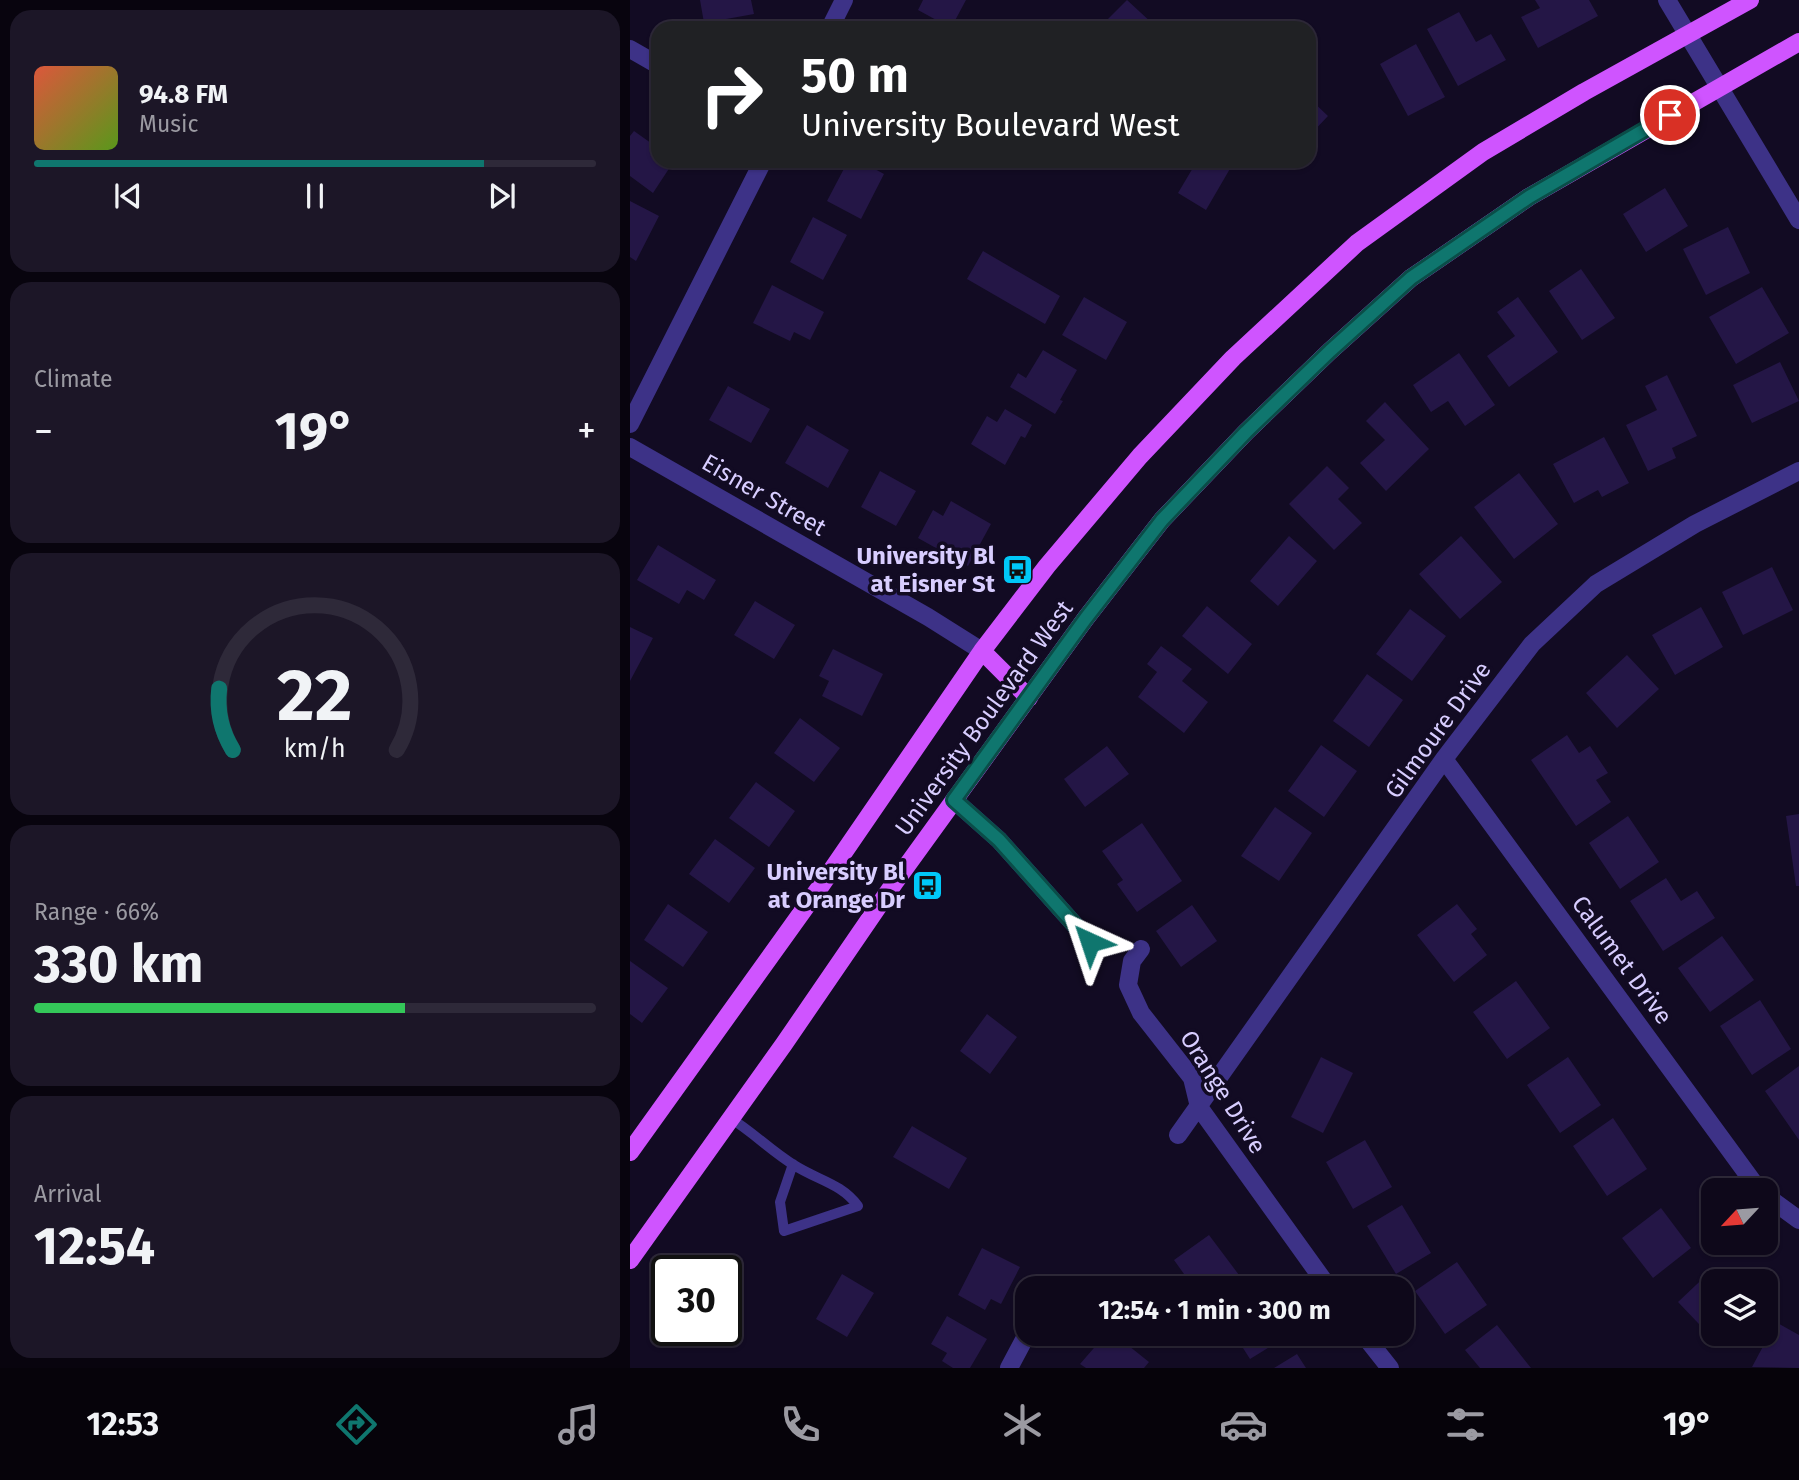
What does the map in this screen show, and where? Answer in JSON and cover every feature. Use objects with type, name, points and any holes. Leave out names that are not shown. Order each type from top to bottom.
[{"type":"main road","name":"University Boulevard West","points":[[630,1153],[820,887],[982,651],[1047,566],[1140,456],[1233,358],[1357,243],[1483,152],[1750,0]]},
{"type":"main road","name":"University Boulevard West","points":[[630,1260],[954,800],[1086,618],[1162,520],[1246,432],[1411,278],[1529,197],[1799,42]]},
{"type":"main road","points":[[982,651],[1029,698]]},
{"type":"street","points":[[834,21],[844,0]]},
{"type":"street","points":[[1667,0],[1799,220]]},
{"type":"street","points":[[630,49],[651,61]]},
{"type":"street","points":[[630,424],[760,168]]},
{"type":"street","name":"Eisner Street","points":[[630,447],[982,651]]},
{"type":"street","name":"Gilmoure Drive","points":[[1178,1135],[1444,759],[1532,644],[1596,583],[1695,523],[1799,471]]},
{"type":"street","name":"Calumet Drive","points":[[1444,759],[1750,1178]]},
{"type":"street","points":[[954,800],[999,840],[1090,942]]},
{"type":"street","name":"Orange Drive","points":[[1141,949],[1132,961],[1128,985],[1141,1013],[1192,1078],[1199,1107],[1320,1276]]},
{"type":"street","points":[[1778,1205],[1799,1220]]},
{"type":"street","points":[[1009,1368],[1021,1346]]},
{"type":"street","points":[[1373,1346],[1390,1368]]},
{"type":"lane","points":[[730,1118],[752,1131],[793,1164],[849,1193],[858,1206],[784,1231],[780,1202],[793,1164]]},
{"type":"building","points":[[700,0],[751,0],[754,14],[704,21]]},
{"type":"building","points":[[923,0],[966,0],[955,21],[938,21],[918,10]]},
{"type":"building","points":[[1127,0],[1150,21],[1106,21]]},
{"type":"building","points":[[1535,0],[1589,0],[1598,16],[1538,48],[1521,17],[1540,8]]},
{"type":"building","points":[[1459,12],[1476,42],[1491,34],[1506,60],[1458,86],[1427,29]]},
{"type":"building","points":[[1416,44],[1445,97],[1408,116],[1380,64]]},
{"type":"building","points":[[1316,105],[1328,116],[1316,129]]},
{"type":"building","points":[[634,131],[651,143],[651,168],[669,168],[653,193],[630,176],[630,136]]},
{"type":"building","points":[[844,168],[873,168],[884,174],[861,219],[827,201]]},
{"type":"building","points":[[1193,168],[1230,168],[1206,210],[1178,193]]},
{"type":"building","points":[[1665,188],[1688,226],[1646,252],[1623,214]]},
{"type":"building","points":[[630,201],[659,216],[636,261],[630,257]]},
{"type":"building","points":[[813,217],[847,235],[823,280],[790,262]]},
{"type":"building","points":[[1728,227],[1750,273],[1706,295],[1683,249]]},
{"type":"building","points":[[983,251],[1060,296],[1045,324],[967,279]]},
{"type":"building","points":[[1581,269],[1615,318],[1582,340],[1549,291]]},
{"type":"building","points":[[772,285],[824,312],[810,340],[794,332],[790,341],[753,323]]},
{"type":"building","points":[[1762,287],[1789,333],[1736,364],[1709,317]]},
{"type":"building","points":[[1084,297],[1127,322],[1106,360],[1062,335]]},
{"type":"building","points":[[1518,297],[1558,352],[1509,387],[1487,356],[1515,336],[1497,312]]},
{"type":"building","points":[[1043,350],[1077,370],[1055,414],[1010,387],[1018,373],[1026,378]]},
{"type":"building","points":[[1459,353],[1495,405],[1465,426],[1448,401],[1431,412],[1413,385]]},
{"type":"building","points":[[1780,362],[1799,401],[1752,423],[1733,385]]},
{"type":"building","points":[[1667,375],[1697,436],[1672,448],[1676,458],[1648,471],[1626,425],[1657,410],[1645,386]]},
{"type":"building","points":[[728,386],[770,409],[751,443],[709,420]]},
{"type":"building","points":[[1385,402],[1429,449],[1386,491],[1360,463],[1385,440],[1366,421]]},
{"type":"building","points":[[1005,409],[1032,425],[1025,438],[1021,436],[1005,465],[971,444],[987,416],[997,422]]},
{"type":"building","points":[[807,425],[849,450],[828,488],[785,463]]},
{"type":"building","points":[[1604,437],[1629,483],[1602,497],[1598,490],[1574,503],[1553,464]]},
{"type":"building","points":[[1327,466],[1349,488],[1338,499],[1362,523],[1334,550],[1289,504]]},
{"type":"building","points":[[880,471],[916,491],[896,526],[861,507]]},
{"type":"building","points":[[1519,473],[1558,524],[1514,559],[1474,507]]},
{"type":"building","points":[[951,501],[991,524],[968,566],[918,538],[933,510],[943,516]]},
{"type":"building","points":[[1289,536],[1317,561],[1278,606],[1250,581]]},
{"type":"building","points":[[1461,536],[1502,582],[1460,619],[1419,574]]},
{"type":"building","points":[[658,545],[716,580],[704,600],[687,590],[679,604],[637,580]]},
{"type":"building","points":[[1772,567],[1793,610],[1743,635],[1722,592]]},
{"type":"building","points":[[755,601],[795,625],[774,659],[734,635]]},
{"type":"building","points":[[1207,606],[1252,644],[1228,674],[1182,636]]},
{"type":"building","points":[[1701,607],[1723,647],[1675,675],[1652,635]]},
{"type":"building","points":[[1410,609],[1446,636],[1412,681],[1376,654]]},
{"type":"building","points":[[630,627],[653,638],[630,681]]},
{"type":"building","points":[[1161,646],[1192,669],[1182,681],[1208,702],[1184,733],[1138,697],[1157,672],[1147,664]]},
{"type":"building","points":[[833,649],[883,674],[862,716],[822,696],[829,681],[819,676]]},
{"type":"building","points":[[1627,655],[1659,689],[1617,728],[1586,693]]},
{"type":"building","points":[[1367,674],[1403,700],[1369,747],[1333,721]]},
{"type":"building","points":[[800,718],[840,748],[814,782],[774,753]]},
{"type":"building","points":[[1567,735],[1579,753],[1590,746],[1608,773],[1596,780],[1611,802],[1576,826],[1531,760]]},
{"type":"building","points":[[1321,745],[1357,771],[1324,817],[1288,791]]},
{"type":"building","points":[[1107,746],[1129,774],[1085,807],[1064,779]]},
{"type":"building","points":[[756,782],[795,811],[769,847],[729,818]]},
{"type":"building","points":[[1275,807],[1312,833],[1279,881],[1241,856]]},
{"type":"building","points":[[1799,814],[1799,886],[1796,886],[1786,816]]},
{"type":"building","points":[[1628,816],[1659,862],[1620,889],[1589,843]]},
{"type":"building","points":[[1142,823],[1182,881],[1137,912],[1117,884],[1123,880],[1102,851]]},
{"type":"building","points":[[715,839],[755,868],[729,903],[689,874]]},
{"type":"building","points":[[1666,878],[1681,901],[1697,891],[1715,918],[1663,951],[1630,901]]},
{"type":"building","points":[[668,904],[708,932],[683,967],[644,940]]},
{"type":"building","points":[[1457,904],[1477,929],[1471,934],[1487,955],[1454,982],[1417,935]]},
{"type":"building","points":[[1192,905],[1217,941],[1181,967],[1156,931]]},
{"type":"building","points":[[1722,936],[1754,980],[1710,1012],[1678,968]]},
{"type":"building","points":[[630,961],[668,988],[642,1023],[630,1014]]},
{"type":"building","points":[[1516,981],[1550,1028],[1507,1059],[1473,1012]]},
{"type":"building","points":[[1760,1000],[1791,1049],[1752,1075],[1720,1026]]},
{"type":"building","points":[[987,1014],[1017,1037],[990,1074],[960,1051]]},
{"type":"building","points":[[1321,1057],[1353,1073],[1323,1133],[1291,1117]]},
{"type":"building","points":[[1568,1057],[1601,1105],[1560,1133],[1527,1085]]},
{"type":"building","points":[[1799,1066],[1799,1140],[1765,1091]]},
{"type":"building","points":[[1613,1118],[1647,1169],[1607,1196],[1573,1146]]},
{"type":"building","points":[[912,1126],[967,1158],[949,1189],[893,1157]]},
{"type":"building","points":[[1365,1140],[1392,1187],[1353,1209],[1326,1162]]},
{"type":"building","points":[[1402,1205],[1431,1253],[1396,1274],[1367,1226]]},
{"type":"building","points":[[1661,1208],[1691,1248],[1653,1278],[1622,1238]]},
{"type":"building","points":[[1209,1235],[1240,1276],[1185,1276],[1174,1260]]},
{"type":"building","points":[[982,1248],[1020,1267],[1001,1304],[991,1299],[985,1310],[958,1295]]},
{"type":"building","points":[[1457,1262],[1487,1305],[1445,1334],[1415,1291]]},
{"type":"building","points":[[842,1274],[874,1293],[847,1337],[816,1319]]},
{"type":"building","points":[[1701,1280],[1701,1326],[1678,1302]]},
{"type":"building","points":[[947,1316],[987,1339],[970,1368],[953,1368],[942,1361],[947,1353],[931,1344]]},
{"type":"building","points":[[1778,1323],[1799,1335],[1799,1368],[1752,1367],[1763,1346],[1778,1346]]},
{"type":"building","points":[[1497,1325],[1531,1368],[1480,1368],[1465,1350]]},
{"type":"building","points":[[1096,1346],[1129,1346],[1149,1362],[1144,1368],[1086,1368],[1080,1364]]},
{"type":"building","points":[[1242,1346],[1271,1346],[1250,1359]]},
{"type":"building","points":[[1297,1354],[1306,1368],[1274,1368]]},
{"type":"place","name":"University Bl at Eisner St","points":[[1018,570]]},
{"type":"place","name":"University Bl at Orange Dr","points":[[928,886]]},
{"type":"route","points":[[1090,942],[999,840],[954,800],[1086,618],[1162,520],[1246,432],[1330,351],[1411,278],[1529,197],[1670,115]]}]
